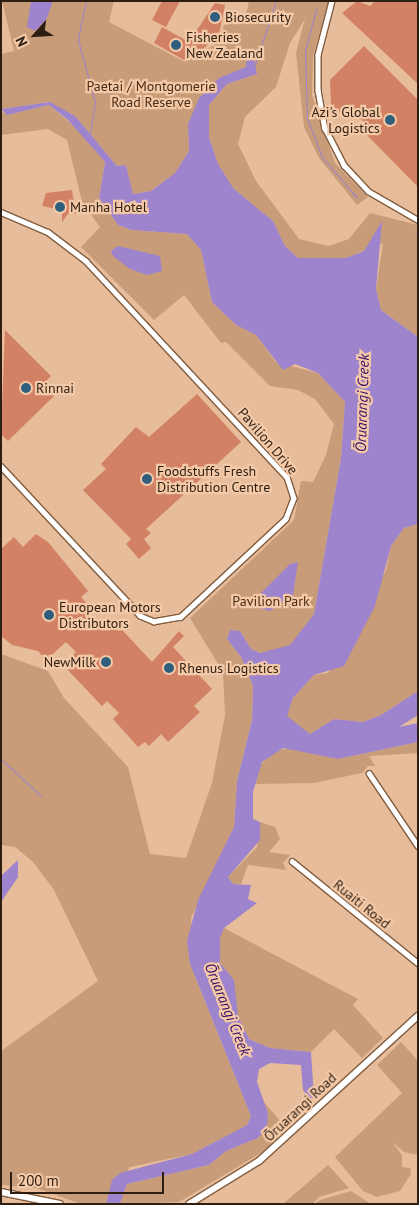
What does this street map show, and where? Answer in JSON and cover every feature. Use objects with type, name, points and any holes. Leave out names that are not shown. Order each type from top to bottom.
[{"type":"street","points":[[332,1],[318,55],[318,90],[325,128],[344,165],[368,192],[418,220]]},
{"type":"street","name":"Pavilion Drive","points":[[1,212],[48,232],[86,261],[287,477],[294,498],[286,519],[181,617],[154,622],[140,616],[1,467]]},
{"type":"street","points":[[369,773],[418,846]]},
{"type":"street","name":"Ruaiti Road","points":[[292,861],[418,964]]},
{"type":"street","name":"Ōruarangi Road","points":[[189,1204],[259,1161],[418,1016]]},
{"type":"street","points":[[1,1192],[60,1204]]},
{"type":"green space","name":"Paetai / Montgomerie Road Reserve","points":[[2,1],[114,1],[109,22],[185,62],[221,41],[224,25],[245,19],[249,1],[329,1],[313,57],[312,95],[335,163],[368,197],[357,205],[319,158],[304,127],[296,53],[305,19],[290,43],[276,87],[245,117],[238,144],[256,181],[299,239],[329,246],[349,239],[370,213],[418,225],[418,337],[381,310],[376,289],[383,243],[346,258],[298,258],[285,246],[273,221],[234,189],[218,164],[209,137],[209,105],[227,84],[257,74],[247,67],[219,78],[188,124],[189,151],[175,173],[151,191],[133,194],[126,165],[117,166],[75,116],[49,102],[1,109],[1,54],[14,51]]},
{"type":"green space","name":"Pavilion Park","points":[[49,105],[89,139],[105,162],[99,198],[118,225],[132,230],[187,234],[201,250],[212,302],[236,325],[256,335],[276,362],[318,373],[345,402],[341,458],[314,614],[290,646],[260,653],[251,649],[240,631],[230,630],[227,639],[241,657],[253,686],[252,720],[237,781],[234,827],[191,918],[195,977],[251,1116],[247,1125],[192,1154],[130,1167],[106,1204],[81,1204],[36,1188],[1,1185],[1,1051],[98,981],[54,890],[33,862],[15,847],[1,845],[1,654],[48,671],[64,698],[128,767],[150,854],[186,858],[212,783],[225,715],[223,672],[190,618],[294,520],[301,481],[313,482],[326,455],[334,424],[315,399],[298,390],[270,386],[226,342],[221,343],[184,295],[154,320],[81,247],[100,227],[82,202],[67,140],[48,129],[1,135],[1,111],[7,115]]},
{"type":"green space","points":[[418,524],[418,691],[381,715],[363,722],[334,719],[310,734],[286,716],[293,698],[314,675],[328,673],[386,570],[391,546],[404,528]]},
{"type":"green space","points":[[418,742],[418,753],[369,756],[375,766],[368,766],[362,773],[314,783],[256,784],[259,766],[276,750],[294,748],[338,759]]},
{"type":"green space","points":[[260,822],[275,827],[280,839],[269,852],[290,855],[283,863],[286,870],[248,865],[241,884],[233,884],[228,877],[257,847]]},
{"type":"green space","points":[[224,928],[358,999],[353,1005],[383,1038],[362,1058],[334,1029],[311,1052],[270,1048],[249,1039],[238,1017],[230,975],[220,963],[220,937]]},
{"type":"green space","points":[[401,1042],[418,1061],[418,1155],[404,1152],[392,1142],[402,1155],[402,1167],[410,1168],[411,1174],[400,1191],[377,1197],[363,1191],[335,1157],[402,1093],[377,1065]]},
{"type":"green space","points":[[264,1102],[286,1128],[269,1148],[179,1202],[120,1204],[127,1184],[209,1165],[226,1151],[258,1138],[268,1113]]},
{"type":"green space","points":[[328,1165],[349,1188],[319,1197],[312,1204],[283,1204]]},
{"type":"green space","points":[[351,1191],[371,1204],[315,1204],[320,1200]]},
{"type":"water","points":[[31,1],[53,1],[46,20],[35,31],[27,27]]},
{"type":"water","name":"Ōruarangi Creek","points":[[253,54],[257,74],[227,84],[209,105],[209,137],[218,164],[234,189],[273,221],[285,246],[298,258],[346,258],[364,251],[382,221],[376,289],[381,310],[418,337],[418,524],[404,528],[391,546],[375,606],[344,666],[314,675],[293,698],[287,716],[310,734],[334,719],[363,722],[381,715],[418,691],[418,715],[399,727],[418,723],[418,742],[338,759],[283,748],[262,762],[253,792],[253,819],[260,822],[260,840],[228,877],[233,884],[251,885],[248,899],[257,903],[224,928],[220,938],[220,963],[234,980],[238,1016],[249,1039],[270,1048],[311,1052],[314,1097],[310,1099],[303,1090],[301,1065],[270,1063],[259,1069],[257,1082],[268,1113],[267,1127],[258,1138],[226,1151],[209,1165],[127,1184],[120,1204],[106,1204],[112,1180],[120,1173],[192,1154],[247,1125],[251,1116],[190,964],[187,941],[198,900],[234,827],[237,781],[252,720],[253,686],[241,657],[227,639],[230,630],[240,631],[251,649],[260,653],[290,645],[314,614],[341,458],[345,402],[318,373],[295,364],[283,370],[256,335],[236,325],[212,302],[201,250],[187,234],[132,230],[118,225],[99,198],[105,162],[68,120],[49,105],[7,115],[1,109],[50,102],[75,116],[117,166],[126,165],[133,194],[151,191],[175,173],[189,151],[188,124],[199,98],[219,78],[246,67],[247,56]]},
{"type":"water","points":[[118,246],[160,256],[162,271],[147,275],[130,269],[113,256],[111,251]]},
{"type":"water","points":[[298,562],[293,595],[270,611],[256,607],[258,596],[290,564]]},
{"type":"water","points":[[18,860],[18,877],[1,902],[1,876]]},
{"type":"building","points":[[162,1],[180,1],[166,27],[152,20]]},
{"type":"building","points":[[357,1],[370,6],[375,1],[418,1],[418,84],[342,13]]},
{"type":"building","points":[[215,3],[225,5],[219,34],[200,52],[197,48],[184,60],[154,43],[162,27],[189,42]]},
{"type":"building","name":"Azi's Global Logistics","points":[[364,46],[418,100],[418,187],[362,130],[367,125],[354,112],[342,115],[331,104],[330,80]]},
{"type":"building","name":"Manha Hotel","points":[[72,190],[76,214],[68,214],[62,222],[62,210],[42,206],[46,193]]},
{"type":"building","name":"Rinnai","points":[[5,330],[51,376],[45,382],[56,394],[8,441],[1,434]]},
{"type":"building","name":"Foodstuffs Fresh Distribution Centre","points":[[197,394],[241,442],[146,529],[151,533],[144,539],[151,548],[139,559],[126,544],[131,539],[83,490],[106,469],[101,464],[136,427],[149,437]]},
{"type":"building","points":[[36,534],[48,542],[88,591],[81,597],[90,607],[85,611],[99,630],[111,618],[152,662],[179,631],[184,636],[173,647],[212,689],[194,706],[200,712],[168,742],[161,734],[149,746],[145,742],[138,747],[113,719],[119,713],[107,701],[102,706],[63,665],[76,652],[66,642],[46,660],[38,651],[12,645],[1,636],[1,549],[14,537],[23,547]]},
{"type":"waterway","points":[[86,1],[78,40],[95,102],[90,134]]},
{"type":"waterway","points":[[255,64],[276,1]]},
{"type":"waterway","points":[[316,9],[305,51],[307,118],[322,157],[357,198]]},
{"type":"waterway","points":[[1,759],[41,796]]},
{"type":"place","name":"Biosecurity","points":[[215,17]]},
{"type":"place","name":"Fisheries New Zealand","points":[[176,45]]},
{"type":"place","name":"Azi's Global Logistics","points":[[390,120]]},
{"type":"place","name":"Manha Hotel","points":[[60,207]]},
{"type":"place","name":"Rinnai","points":[[26,388]]},
{"type":"place","name":"Foodstuffs Fresh Distribution Centre","points":[[147,479]]},
{"type":"place","name":"European Motors Distributors","points":[[49,615]]},
{"type":"place","name":"NewMilk","points":[[106,662]]},
{"type":"place","name":"Rhenus Logistics","points":[[169,668]]}]
